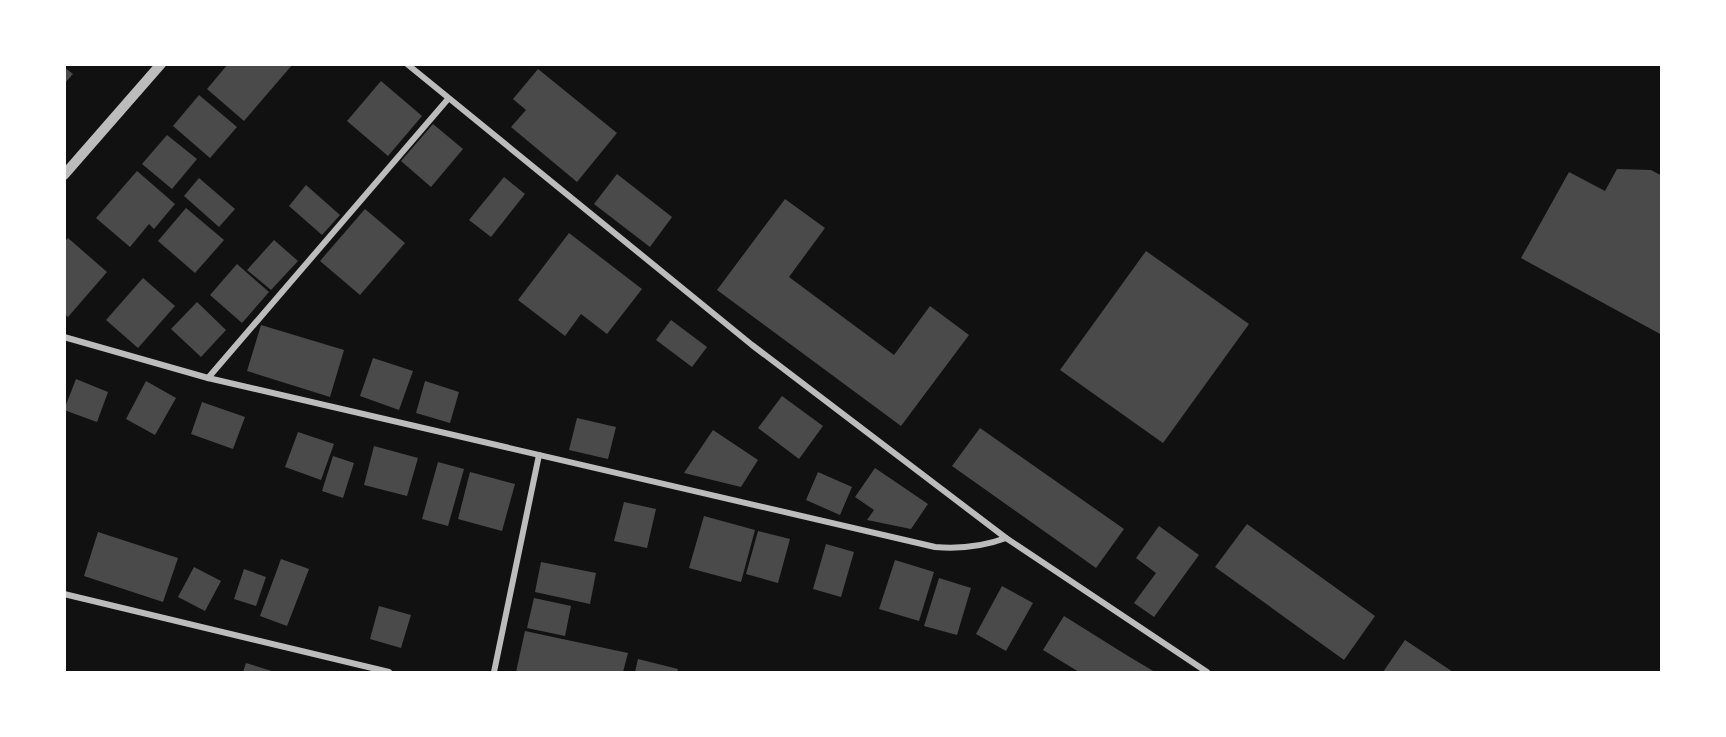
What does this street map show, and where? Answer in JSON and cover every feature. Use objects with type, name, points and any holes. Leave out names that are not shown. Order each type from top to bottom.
[{"type":"street","points":[[66,170],[161,64]]},
{"type":"street","points":[[407,64],[752,345],[1006,538],[1207,672]]},
{"type":"street","points":[[208,378],[448,99]]},
{"type":"street","points":[[64,337],[208,378],[935,547],[957,549],[1006,538]]},
{"type":"street","points":[[494,672],[539,455]]},
{"type":"street","points":[[64,594],[389,672]]},
{"type":"building","points":[[228,64],[293,64],[244,121],[207,89]]},
{"type":"building","points":[[64,67],[73,74],[64,84]]},
{"type":"building","points":[[538,69],[617,133],[577,182],[511,127],[526,110],[513,99]]},
{"type":"building","points":[[381,81],[422,116],[388,156],[347,121]]},
{"type":"building","points":[[199,95],[237,127],[210,158],[173,126]]},
{"type":"building","points":[[433,124],[463,149],[431,187],[401,161]]},
{"type":"building","points":[[167,135],[197,159],[172,189],[142,164]]},
{"type":"building","points":[[1617,169],[1651,170],[1662,176],[1662,335],[1521,258],[1569,172],[1605,191]]},
{"type":"building","points":[[137,171],[175,204],[154,229],[149,224],[130,247],[96,218]]},
{"type":"building","points":[[617,174],[672,217],[650,247],[594,204]]},
{"type":"building","points":[[504,177],[525,194],[491,237],[469,220]]},
{"type":"building","points":[[199,178],[235,209],[219,227],[184,196]]},
{"type":"building","points":[[306,185],[340,215],[322,235],[289,206]]},
{"type":"building","points":[[785,199],[825,228],[789,277],[894,355],[930,306],[969,335],[901,426],[717,290]]},
{"type":"building","points":[[186,208],[224,240],[195,273],[158,241]]},
{"type":"building","points":[[365,209],[405,243],[360,295],[320,261]]},
{"type":"building","points":[[569,233],[642,289],[607,334],[581,314],[565,336],[518,300]]},
{"type":"building","points":[[68,238],[107,272],[68,317],[64,314],[64,242]]},
{"type":"building","points":[[274,240],[298,261],[271,290],[247,270]]},
{"type":"building","points":[[1146,251],[1249,324],[1163,443],[1060,370]]},
{"type":"building","points":[[237,264],[269,292],[242,323],[210,295]]},
{"type":"building","points":[[143,278],[175,306],[138,348],[106,320]]},
{"type":"building","points":[[197,302],[226,330],[201,357],[171,329]]},
{"type":"building","points":[[671,320],[707,347],[692,367],[656,340]]},
{"type":"building","points":[[261,325],[344,350],[330,397],[247,371]]},
{"type":"building","points":[[373,358],[413,371],[399,410],[360,396]]},
{"type":"building","points":[[76,379],[108,392],[97,422],[64,410]]},
{"type":"building","points":[[146,381],[176,398],[155,435],[126,419]]},
{"type":"building","points":[[425,381],[459,392],[450,423],[416,413]]},
{"type":"building","points":[[782,396],[823,426],[799,459],[758,428]]},
{"type":"building","points":[[202,402],[245,417],[233,449],[191,434]]},
{"type":"building","points":[[577,418],[616,427],[608,459],[569,450]]},
{"type":"building","points":[[980,428],[1124,529],[1096,568],[952,466]]},
{"type":"building","points":[[713,430],[758,460],[741,487],[684,473]]},
{"type":"building","points":[[298,432],[334,444],[321,480],[285,467]]},
{"type":"building","points":[[374,446],[418,458],[407,496],[364,485]]},
{"type":"building","points":[[333,456],[354,463],[343,498],[322,491]]},
{"type":"building","points":[[438,462],[464,469],[448,526],[422,519]]},
{"type":"building","points":[[875,468],[928,504],[911,529],[867,520],[874,510],[855,497]]},
{"type":"building","points":[[470,472],[515,484],[502,531],[458,519]]},
{"type":"building","points":[[818,472],[852,487],[840,515],[806,500]]},
{"type":"building","points":[[624,502],[656,509],[647,548],[614,541]]},
{"type":"building","points":[[704,516],[755,530],[741,582],[689,568]]},
{"type":"building","points":[[1247,524],[1375,616],[1344,660],[1215,567]]},
{"type":"building","points":[[1159,526],[1199,555],[1154,617],[1134,603],[1156,573],[1136,558]]},
{"type":"building","points":[[758,531],[790,539],[778,583],[746,574]]},
{"type":"building","points":[[98,532],[178,558],[163,602],[84,576]]},
{"type":"building","points":[[826,544],[854,552],[841,597],[813,589]]},
{"type":"building","points":[[281,559],[309,569],[287,626],[260,616]]},
{"type":"building","points":[[895,560],[934,572],[919,621],[879,609]]},
{"type":"building","points":[[541,562],[596,573],[590,604],[535,592]]},
{"type":"building","points":[[194,567],[221,581],[205,611],[178,597]]},
{"type":"building","points":[[244,569],[266,577],[256,606],[234,599]]},
{"type":"building","points":[[939,578],[971,588],[957,635],[924,626]]},
{"type":"building","points":[[1002,586],[1033,603],[1006,651],[976,634]]},
{"type":"building","points":[[534,598],[571,606],[565,636],[527,628]]},
{"type":"building","points":[[379,606],[411,615],[401,648],[370,639]]},
{"type":"building","points":[[1064,616],[1155,672],[1079,672],[1043,650]]},
{"type":"building","points":[[525,631],[628,653],[623,672],[516,672]]},
{"type":"building","points":[[1405,640],[1453,672],[1383,672]]},
{"type":"building","points":[[638,659],[678,669],[677,672],[635,672]]},
{"type":"building","points":[[246,663],[275,672],[243,672]]}]
